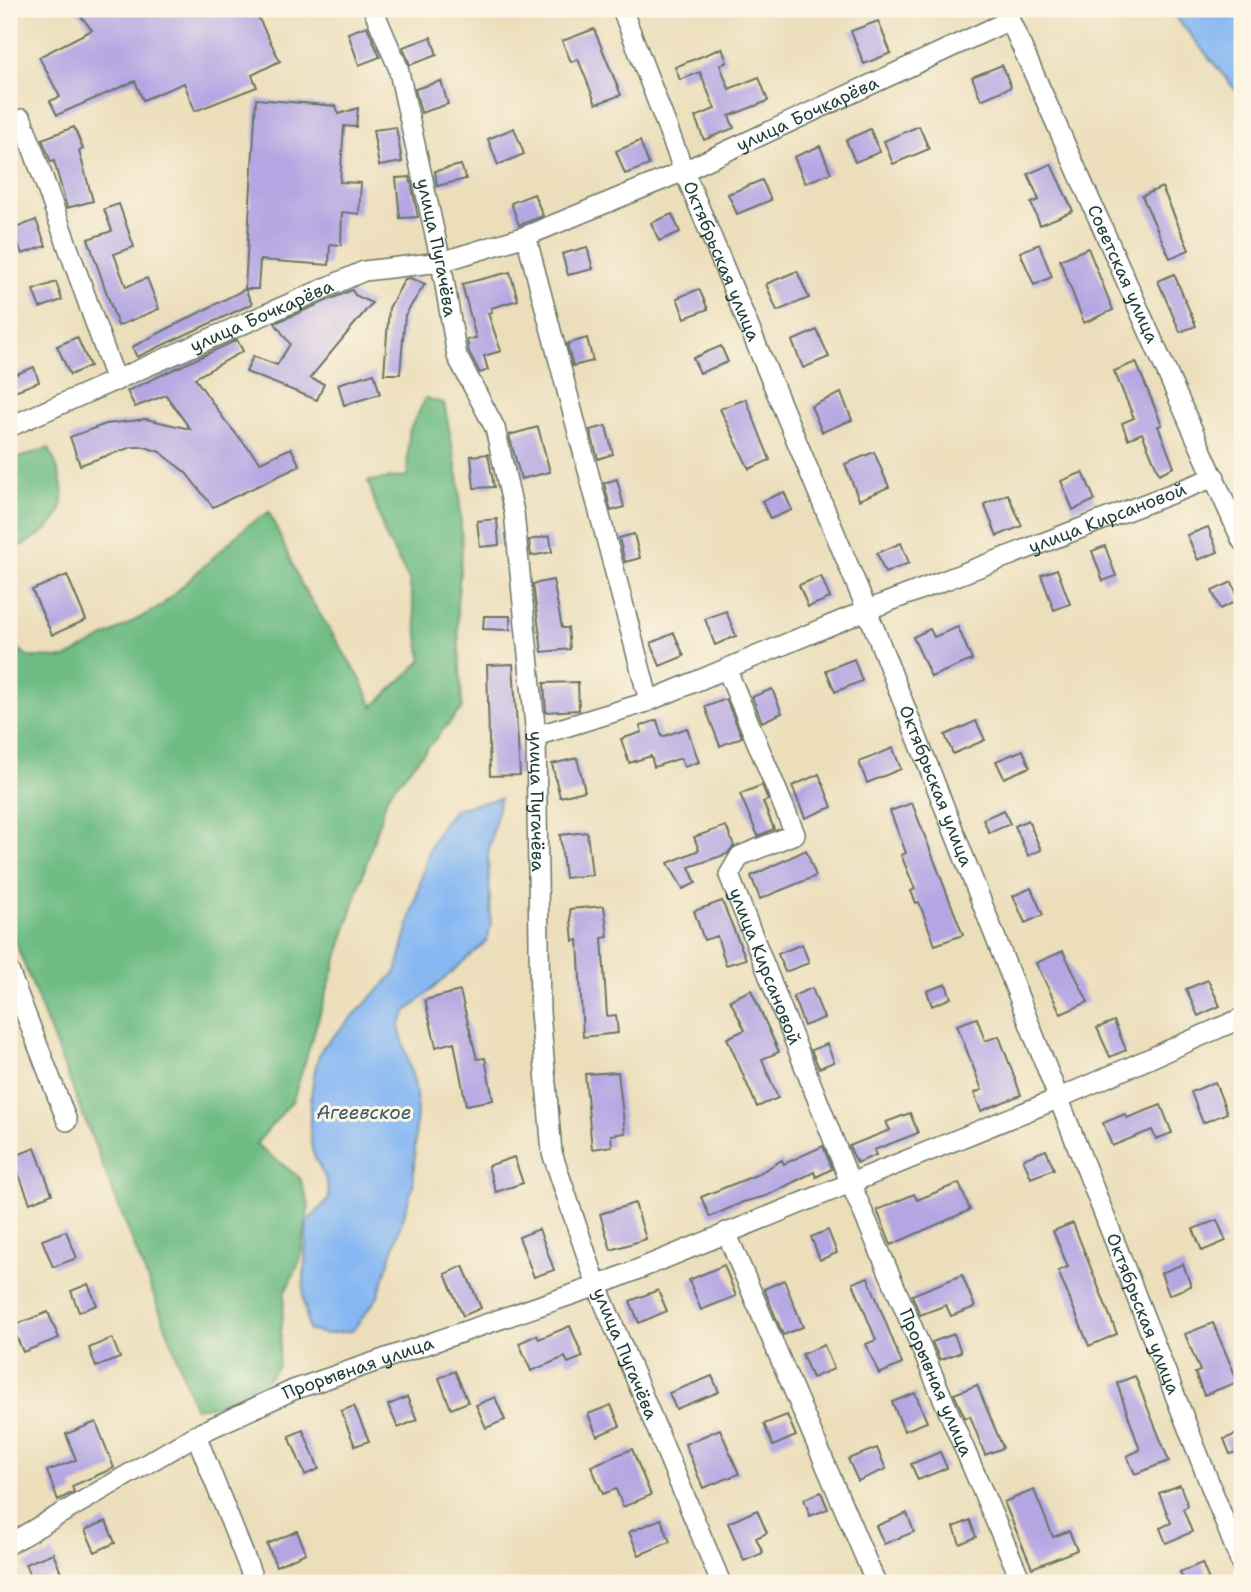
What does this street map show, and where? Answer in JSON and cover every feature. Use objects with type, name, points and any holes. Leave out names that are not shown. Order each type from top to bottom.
[{"type":"street","name":"улица Пугачёва","points":[[373,9],[398,67],[441,262],[457,356],[495,428],[514,512],[536,736],[540,1012],[552,1153],[597,1286],[721,1583]]},
{"type":"street","name":"Октябрьская улица","points":[[622,9],[684,171],[867,610],[1056,1099],[1242,1566]]},
{"type":"street","name":"улица Бочкарёва","points":[[9,427],[364,271],[441,262],[526,236],[684,171],[1007,14]]},
{"type":"street","name":"Советская улица","points":[[1007,14],[1242,541]]},
{"type":"street","points":[[22,119],[116,381]]},
{"type":"street","points":[[526,236],[649,701]]},
{"type":"street","name":"улица Кирсановой","points":[[536,736],[649,701],[867,610],[1215,477]]},
{"type":"street","name":"улица Кирсановой","points":[[727,670],[795,834],[740,856],[729,875],[850,1182]]},
{"type":"street","points":[[11,983],[67,1121]]},
{"type":"street","name":"Прорывная улица","points":[[9,1544],[196,1435],[293,1390],[597,1286],[1056,1099],[1242,1018]]},
{"type":"street","name":"Прорывная улица","points":[[850,1182],[1022,1583]]},
{"type":"street","points":[[726,1232],[876,1583]]},
{"type":"street","points":[[196,1435],[255,1583]]},
{"type":"green space","points":[[426,398],[444,403],[459,481],[462,550],[457,606],[462,708],[388,794],[293,1100],[256,1144],[300,1178],[309,1205],[300,1261],[285,1292],[278,1366],[249,1401],[194,1408],[173,1345],[9,926],[9,640],[28,657],[66,658],[160,607],[248,525],[269,512],[301,584],[361,680],[373,707],[422,660],[409,580],[385,535],[368,481],[407,476],[409,431]]},
{"type":"green space","points":[[49,448],[61,484],[63,498],[60,510],[44,531],[12,550],[9,548],[9,461]]},
{"type":"water","points":[[1169,9],[1242,9],[1242,98]]},
{"type":"water","name":"Агеевское","points":[[500,798],[488,854],[491,925],[487,941],[406,1012],[399,1027],[415,1086],[417,1105],[413,1186],[378,1297],[352,1331],[326,1334],[309,1331],[303,1299],[307,1222],[329,1199],[326,1180],[315,1158],[310,1134],[311,1103],[318,1059],[322,1048],[396,972],[429,850],[442,824],[455,809]]},
{"type":"building","points":[[75,9],[254,9],[280,61],[252,75],[257,87],[195,111],[184,83],[143,100],[135,81],[57,115],[50,101],[60,97],[39,57],[92,30]]},
{"type":"building","points":[[878,21],[891,53],[864,64],[851,31]]},
{"type":"building","points":[[367,26],[380,57],[359,65],[348,33]]},
{"type":"building","points":[[594,29],[621,95],[596,104],[578,59],[571,62],[562,41]]},
{"type":"building","points":[[431,37],[437,55],[410,65],[403,47]]},
{"type":"building","points":[[722,48],[727,62],[720,65],[729,89],[759,77],[768,101],[729,116],[734,128],[704,140],[695,117],[715,109],[700,72],[680,80],[675,67]]},
{"type":"building","points":[[1002,65],[1011,87],[981,100],[972,77]]},
{"type":"building","points":[[441,81],[448,104],[421,113],[415,89]]},
{"type":"building","points":[[256,99],[336,106],[339,114],[358,108],[356,127],[344,126],[340,182],[361,183],[359,214],[342,212],[341,245],[330,244],[329,265],[260,260],[258,289],[245,289]]},
{"type":"building","points":[[919,126],[929,149],[893,164],[884,141]]},
{"type":"building","points":[[74,127],[83,149],[79,151],[93,201],[67,208],[54,161],[51,162],[42,139]]},
{"type":"building","points":[[396,127],[402,162],[379,166],[373,130]]},
{"type":"building","points":[[514,128],[524,154],[498,165],[488,139]]},
{"type":"building","points":[[870,129],[880,152],[855,162],[846,140]]},
{"type":"building","points":[[640,141],[649,165],[625,174],[616,151]]},
{"type":"building","points":[[820,146],[831,173],[805,183],[794,157]]},
{"type":"building","points":[[1051,164],[1073,211],[1040,225],[1031,203],[1039,200],[1028,174]]},
{"type":"building","points":[[461,165],[466,179],[437,186],[435,171]]},
{"type":"building","points":[[410,177],[418,217],[400,218],[396,178]]},
{"type":"building","points":[[762,180],[771,200],[737,214],[728,194]]},
{"type":"building","points":[[1162,187],[1189,250],[1170,258],[1142,196]]},
{"type":"building","points":[[534,194],[543,216],[519,225],[511,203]]},
{"type":"building","points":[[119,204],[134,247],[114,254],[126,287],[147,278],[159,309],[118,326],[88,239],[112,231],[104,209]]},
{"type":"building","points":[[672,214],[680,232],[659,241],[651,223]]},
{"type":"building","points":[[36,220],[46,246],[22,254],[13,229]]},
{"type":"building","points":[[1039,244],[1052,277],[1034,285],[1020,252]]},
{"type":"building","points":[[587,247],[593,269],[568,275],[562,254]]},
{"type":"building","points":[[1088,248],[1113,310],[1084,323],[1060,260]]},
{"type":"building","points":[[797,271],[809,298],[777,311],[766,284]]},
{"type":"building","points":[[510,272],[518,300],[491,308],[492,312],[488,313],[501,351],[484,356],[488,370],[480,373],[469,352],[467,340],[476,338],[462,284]]},
{"type":"building","points":[[1174,274],[1196,326],[1180,332],[1158,281]]},
{"type":"building","points":[[410,278],[425,284],[405,315],[400,374],[384,374],[389,308],[405,279]]},
{"type":"building","points":[[56,282],[62,300],[40,308],[33,290]]},
{"type":"building","points":[[245,289],[252,304],[137,357],[132,347]]},
{"type":"building","points":[[699,289],[708,309],[685,318],[677,298]]},
{"type":"building","points":[[352,290],[355,295],[372,303],[310,378],[324,384],[317,400],[246,372],[253,356],[277,365],[290,344],[275,323]]},
{"type":"building","points":[[817,330],[829,357],[803,368],[792,341]]},
{"type":"building","points":[[77,337],[90,366],[70,375],[57,346]]},
{"type":"building","points":[[587,338],[593,361],[573,366],[567,344]]},
{"type":"building","points":[[237,340],[243,351],[195,378],[226,422],[260,462],[291,448],[300,466],[213,507],[186,473],[160,452],[145,447],[132,447],[80,465],[70,437],[106,424],[146,419],[190,429],[166,395],[135,407],[127,391]]},
{"type":"building","points":[[721,346],[728,362],[700,373],[693,358]]},
{"type":"building","points":[[1136,362],[1162,425],[1158,426],[1174,467],[1159,474],[1142,433],[1128,439],[1122,423],[1134,418],[1114,371]]},
{"type":"building","points":[[34,367],[39,382],[9,393],[9,377]]},
{"type":"building","points":[[374,373],[380,394],[344,405],[338,384]]},
{"type":"building","points":[[841,393],[852,420],[822,432],[811,406]]},
{"type":"building","points":[[746,399],[770,460],[749,469],[720,409]]},
{"type":"building","points":[[606,426],[613,454],[598,459],[590,430]]},
{"type":"building","points":[[538,427],[550,472],[521,479],[509,435]]},
{"type":"building","points":[[874,452],[889,487],[859,500],[845,464]]},
{"type":"building","points":[[488,454],[494,487],[474,488],[471,456]]},
{"type":"building","points":[[1083,472],[1095,500],[1073,510],[1061,481]]},
{"type":"building","points":[[617,479],[624,507],[611,511],[604,483]]},
{"type":"building","points":[[784,492],[792,510],[770,519],[762,501]]},
{"type":"building","points":[[1008,494],[1022,526],[997,536],[984,504]]},
{"type":"building","points":[[497,519],[499,545],[480,547],[477,521]]},
{"type":"building","points":[[1208,527],[1218,552],[1198,560],[1187,535]]},
{"type":"building","points":[[634,534],[640,558],[625,562],[619,538]]},
{"type":"building","points":[[550,536],[552,552],[531,556],[529,540]]},
{"type":"building","points":[[901,543],[909,563],[885,573],[877,553]]},
{"type":"building","points":[[1105,546],[1116,576],[1103,581],[1092,551]]},
{"type":"building","points":[[1057,569],[1070,604],[1054,610],[1041,575]]},
{"type":"building","points":[[67,575],[86,620],[52,635],[32,590]]},
{"type":"building","points":[[821,576],[830,598],[808,607],[799,585]]},
{"type":"building","points":[[553,580],[562,628],[568,628],[570,649],[542,652],[533,584]]},
{"type":"building","points":[[1232,582],[1239,600],[1220,609],[1212,591]]},
{"type":"building","points":[[726,611],[736,636],[715,645],[705,619]]},
{"type":"building","points":[[484,616],[510,616],[510,630],[483,629]]},
{"type":"building","points":[[958,627],[972,660],[931,677],[913,637],[930,629],[934,637]]},
{"type":"building","points":[[674,633],[684,656],[660,666],[651,643]]},
{"type":"building","points":[[854,659],[862,681],[835,692],[826,670]]},
{"type":"building","points":[[513,664],[520,775],[490,776],[487,665]]},
{"type":"building","points":[[578,682],[579,710],[546,712],[544,683]]},
{"type":"building","points":[[772,689],[782,713],[762,722],[752,697]]},
{"type":"building","points":[[726,699],[742,737],[720,746],[705,707]]},
{"type":"building","points":[[657,720],[662,737],[687,728],[699,762],[684,767],[681,758],[654,767],[651,756],[629,763],[621,739],[642,732],[640,726]]},
{"type":"building","points":[[976,721],[985,740],[953,754],[945,735]]},
{"type":"building","points":[[893,748],[901,769],[867,783],[859,762]]},
{"type":"building","points":[[1023,750],[1030,767],[1004,778],[996,761]]},
{"type":"building","points":[[577,758],[585,791],[560,797],[552,764]]},
{"type":"building","points":[[819,774],[832,807],[805,818],[792,786]]},
{"type":"building","points":[[762,785],[768,800],[763,802],[774,829],[758,836],[740,794]]},
{"type":"building","points":[[912,803],[963,935],[935,945],[919,902],[916,903],[911,891],[915,889],[901,855],[906,853],[890,811]]},
{"type":"building","points":[[1004,810],[1010,824],[989,833],[983,819]]},
{"type":"building","points":[[1028,820],[1041,850],[1028,856],[1015,826]]},
{"type":"building","points":[[726,826],[734,846],[727,854],[689,867],[696,883],[683,889],[668,863],[699,850],[694,837]]},
{"type":"building","points":[[587,832],[592,875],[565,878],[560,835]]},
{"type":"building","points":[[806,850],[816,876],[760,899],[751,876]]},
{"type":"building","points":[[1031,888],[1043,915],[1025,923],[1013,896]]},
{"type":"building","points":[[722,901],[746,959],[726,965],[717,936],[704,940],[694,911]]},
{"type":"building","points":[[604,906],[608,937],[602,938],[607,1016],[616,1015],[618,1033],[583,1037],[578,940],[573,941],[570,909]]},
{"type":"building","points":[[802,944],[809,963],[785,972],[778,954]]},
{"type":"building","points":[[1063,951],[1088,1002],[1061,1014],[1036,963]]},
{"type":"building","points":[[1208,980],[1220,1006],[1198,1016],[1186,989]]},
{"type":"building","points":[[946,984],[951,998],[932,1006],[927,991]]},
{"type":"building","points":[[812,988],[824,1018],[804,1026],[793,996]]},
{"type":"building","points":[[751,990],[779,1052],[762,1059],[778,1098],[757,1107],[727,1038],[745,1030],[730,1000]]},
{"type":"building","points":[[460,991],[477,1059],[485,1058],[493,1100],[466,1105],[454,1042],[436,1047],[425,1000]]},
{"type":"building","points":[[977,1018],[985,1041],[999,1036],[1021,1095],[981,1111],[974,1093],[982,1090],[957,1025]]},
{"type":"building","points":[[1114,1021],[1126,1050],[1110,1057],[1097,1028]]},
{"type":"building","points":[[827,1044],[834,1062],[819,1068],[811,1050]]},
{"type":"building","points":[[618,1072],[625,1133],[611,1135],[612,1146],[592,1149],[585,1074]]},
{"type":"building","points":[[1215,1082],[1227,1113],[1203,1123],[1191,1092]]},
{"type":"building","points":[[1161,1105],[1172,1133],[1156,1139],[1152,1130],[1112,1146],[1103,1123],[1125,1114],[1127,1118]]},
{"type":"building","points":[[910,1113],[918,1133],[874,1150],[876,1155],[857,1163],[849,1146],[890,1130],[886,1122]]},
{"type":"building","points":[[823,1146],[832,1169],[816,1177],[814,1172],[766,1196],[743,1202],[710,1217],[701,1197],[756,1175],[782,1160],[784,1164]]},
{"type":"building","points":[[35,1148],[52,1194],[30,1203],[12,1157]]},
{"type":"building","points":[[1046,1150],[1054,1169],[1031,1178],[1023,1159]]},
{"type":"building","points":[[514,1157],[523,1183],[496,1192],[488,1166]]},
{"type":"building","points":[[959,1183],[970,1210],[891,1245],[877,1210],[914,1194],[917,1200]]},
{"type":"building","points":[[635,1203],[646,1239],[611,1250],[600,1214]]},
{"type":"building","points":[[1217,1220],[1226,1241],[1202,1251],[1193,1229]]},
{"type":"building","points":[[1073,1223],[1117,1334],[1089,1346],[1058,1271],[1068,1267],[1053,1231]]},
{"type":"building","points":[[539,1229],[554,1270],[534,1277],[519,1237]]},
{"type":"building","points":[[828,1230],[837,1253],[820,1260],[811,1237]]},
{"type":"building","points":[[66,1231],[77,1258],[53,1267],[42,1240]]},
{"type":"building","points":[[1183,1264],[1191,1286],[1169,1295],[1161,1273]]},
{"type":"building","points":[[724,1265],[736,1296],[701,1310],[689,1280]]},
{"type":"building","points":[[463,1266],[481,1308],[463,1316],[445,1274]]},
{"type":"building","points":[[962,1275],[975,1307],[951,1316],[946,1305],[920,1315],[912,1295]]},
{"type":"building","points":[[868,1277],[902,1364],[879,1374],[866,1344],[876,1340],[853,1283]]},
{"type":"building","points":[[784,1280],[803,1327],[783,1335],[764,1289]]},
{"type":"building","points":[[88,1284],[97,1305],[79,1312],[71,1291]]},
{"type":"building","points":[[658,1290],[667,1311],[639,1323],[630,1301]]},
{"type":"building","points":[[48,1312],[59,1338],[23,1352],[12,1326]]},
{"type":"building","points":[[1213,1323],[1238,1382],[1204,1395],[1195,1373],[1200,1371],[1185,1334]]},
{"type":"building","points":[[570,1326],[583,1357],[568,1363],[565,1357],[531,1371],[519,1343],[537,1335],[539,1339]]},
{"type":"building","points":[[954,1334],[961,1352],[940,1360],[932,1342]]},
{"type":"building","points":[[112,1338],[120,1358],[96,1367],[89,1348]]},
{"type":"building","points":[[824,1345],[834,1369],[812,1378],[802,1354]]},
{"type":"building","points":[[455,1371],[468,1402],[451,1409],[439,1378]]},
{"type":"building","points":[[712,1376],[719,1392],[676,1409],[669,1393]]},
{"type":"building","points":[[1135,1376],[1169,1461],[1135,1474],[1127,1456],[1140,1450],[1117,1383]]},
{"type":"building","points":[[977,1385],[1003,1448],[985,1455],[970,1416],[965,1418],[954,1394]]},
{"type":"building","points":[[915,1393],[927,1422],[904,1431],[892,1402]]},
{"type":"building","points":[[407,1397],[417,1420],[398,1428],[388,1405]]},
{"type":"building","points":[[495,1397],[505,1420],[486,1428],[476,1405]]},
{"type":"building","points":[[611,1405],[620,1426],[597,1436],[588,1414]]},
{"type":"building","points":[[354,1406],[369,1441],[355,1446],[341,1411]]},
{"type":"building","points":[[787,1415],[796,1436],[773,1446],[764,1424]]},
{"type":"building","points":[[96,1422],[114,1468],[72,1486],[74,1492],[58,1500],[47,1471],[76,1460],[66,1434]]},
{"type":"building","points":[[720,1429],[739,1474],[703,1488],[685,1444]]},
{"type":"building","points":[[303,1430],[319,1469],[305,1475],[289,1436]]},
{"type":"building","points":[[1242,1432],[1242,1450],[1230,1454],[1224,1439]]},
{"type":"building","points":[[877,1448],[886,1469],[858,1481],[848,1459]]},
{"type":"building","points":[[632,1449],[651,1495],[623,1507],[616,1489],[603,1494],[591,1466]]},
{"type":"building","points":[[940,1452],[947,1468],[918,1480],[911,1464]]},
{"type":"building","points":[[1180,1485],[1188,1506],[1183,1509],[1192,1532],[1166,1543],[1160,1528],[1171,1523],[1159,1493]]},
{"type":"building","points":[[1034,1490],[1053,1537],[1069,1531],[1077,1550],[1032,1568],[1004,1502]]},
{"type":"building","points":[[821,1492],[828,1509],[810,1516],[804,1499]]},
{"type":"building","points":[[757,1510],[767,1533],[756,1538],[763,1553],[744,1561],[728,1523]]},
{"type":"building","points":[[907,1513],[914,1532],[884,1544],[876,1526]]},
{"type":"building","points":[[661,1519],[670,1542],[639,1555],[629,1532]]},
{"type":"building","points":[[970,1520],[976,1537],[960,1544],[954,1527]]},
{"type":"building","points":[[106,1521],[115,1543],[95,1552],[85,1530]]},
{"type":"building","points":[[297,1531],[306,1553],[276,1566],[267,1544]]},
{"type":"building","points":[[53,1553],[61,1573],[33,1583],[25,1564]]},
{"type":"building","points":[[1202,1563],[1210,1583],[1184,1583],[1180,1572]]}]
